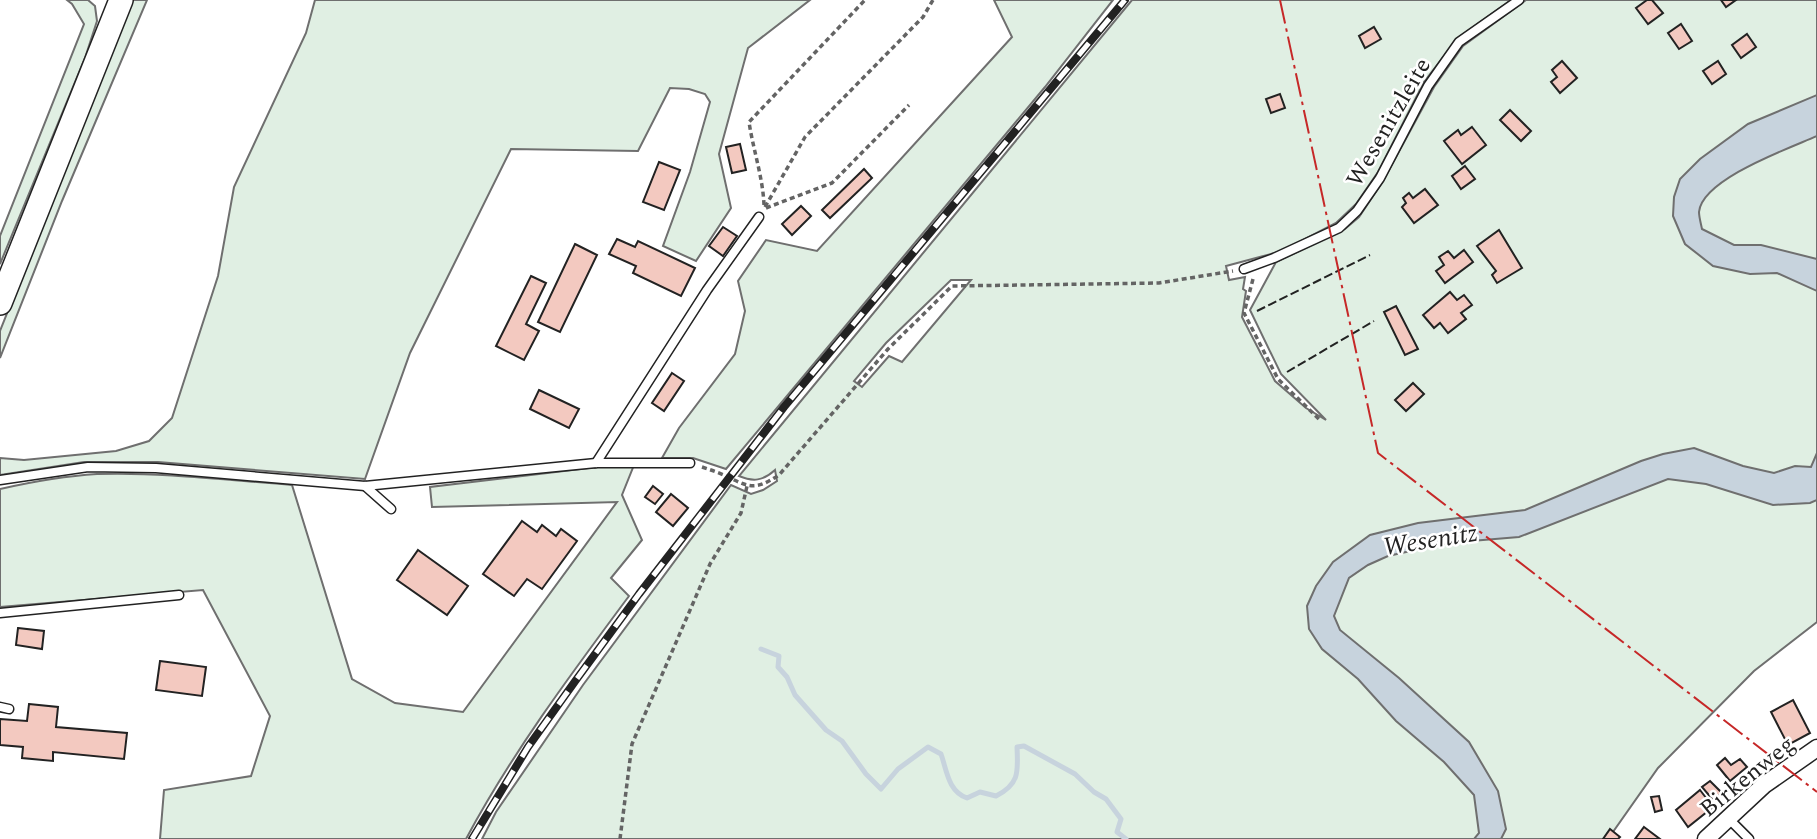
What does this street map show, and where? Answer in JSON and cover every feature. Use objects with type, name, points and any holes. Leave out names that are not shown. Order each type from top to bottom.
[{"type":"main road","points":[[0,303],[121,0]]},
{"type":"street","name":"Birkenweg","points":[[1706,839],[1764,785],[1817,748]]},
{"type":"lane","name":"Wesenitzleite","points":[[1244,269],[1339,228],[1357,211],[1380,177],[1428,86],[1459,42],[1519,0]]},
{"type":"lane","points":[[596,463],[707,290],[761,213]]},
{"type":"lane","points":[[0,480],[88,467],[156,468],[365,486],[596,463],[690,463]]},
{"type":"lane","points":[[365,486],[391,509]]},
{"type":"lane","points":[[0,613],[179,595]]},
{"type":"lane","points":[[1728,818],[1749,839]]},
{"type":"path","points":[[761,213],[764,191],[754,156],[749,122],[865,0]]},
{"type":"path","points":[[761,213],[805,137],[923,17],[933,0]]},
{"type":"path","points":[[761,213],[832,183],[909,105]]},
{"type":"path","points":[[1257,264],[1244,313],[1278,379],[1321,421]]},
{"type":"path","points":[[690,463],[747,486],[765,484],[779,475],[888,349],[953,286],[1159,283],[1244,269]]},
{"type":"path","points":[[620,839],[632,744],[710,564],[741,513],[747,486]]},
{"type":"green space","points":[[67,0],[88,0],[95,6],[97,21],[85,58],[0,264],[0,236],[84,24]]},
{"type":"green space","points":[[132,0],[147,0],[62,201],[0,358],[0,331]]},
{"type":"green space","points":[[315,0],[810,0],[748,48],[719,154],[731,208],[696,261],[663,246],[690,172],[710,102],[705,94],[689,89],[670,88],[638,151],[511,149],[410,353],[365,479],[158,462],[84,462],[0,475],[0,458],[24,460],[116,451],[149,441],[172,418],[218,276],[234,187],[306,33]]},
{"type":"green space","points":[[994,0],[1113,0],[1045,87],[726,469],[693,458],[662,458],[679,428],[735,354],[745,311],[738,281],[766,240],[817,251],[1012,37]]},
{"type":"green space","points":[[1132,0],[1511,0],[1458,38],[1424,82],[1378,172],[1356,204],[1336,223],[1282,251],[1226,266],[1229,280],[1245,277],[1242,317],[1275,381],[1306,408],[1326,420],[1281,374],[1250,310],[1276,262],[1345,229],[1359,217],[1383,181],[1434,87],[1463,46],[1526,0],[1817,0],[1817,622],[1754,671],[1658,768],[1608,839],[482,839],[496,812],[583,685],[731,485],[751,494],[777,481],[775,470],[758,479],[739,476]],"holes":[[[951,280],[971,280],[902,362],[889,356],[862,387],[854,381],[886,343]]]},
{"type":"green space","points":[[614,465],[634,465],[622,495],[642,540],[611,578],[629,596],[522,745],[466,839],[160,839],[164,790],[251,776],[270,716],[203,590],[0,607],[0,489],[97,474],[170,475],[292,485],[352,679],[395,703],[463,712],[617,502],[432,507],[430,487]]},
{"type":"water","points":[[1817,95],[1817,136],[1749,166],[1731,177],[1704,200],[1699,212],[1702,229],[1734,245],[1761,245],[1817,259],[1817,291],[1777,273],[1750,274],[1713,266],[1685,244],[1673,216],[1674,197],[1680,179],[1700,159],[1748,124]]},
{"type":"water","name":"Wesenitz","points":[[1694,448],[1743,466],[1774,473],[1795,466],[1811,467],[1817,453],[1817,500],[1810,503],[1773,505],[1706,484],[1668,479],[1519,537],[1447,543],[1388,556],[1349,578],[1334,616],[1340,630],[1399,678],[1469,742],[1498,791],[1506,829],[1501,839],[1474,839],[1479,833],[1474,795],[1444,762],[1396,721],[1358,679],[1322,649],[1309,629],[1307,606],[1316,586],[1333,562],[1370,535],[1418,523],[1525,510],[1641,461]]},
{"type":"building","points":[[1647,0],[1652,0],[1663,13],[1648,24],[1636,8]]},
{"type":"building","points":[[1721,0],[1736,0],[1726,7]]},
{"type":"building","points":[[1681,24],[1692,41],[1679,49],[1668,33]]},
{"type":"building","points":[[1374,27],[1381,39],[1365,48],[1359,36]]},
{"type":"building","points":[[1747,34],[1756,47],[1741,58],[1732,45]]},
{"type":"building","points":[[1562,61],[1577,78],[1560,93],[1551,82],[1557,77],[1552,70]]},
{"type":"building","points":[[1718,61],[1726,74],[1712,84],[1703,71]]},
{"type":"building","points":[[1280,94],[1285,108],[1271,113],[1266,99]]},
{"type":"building","points":[[1510,110],[1531,131],[1521,141],[1500,120]]},
{"type":"building","points":[[1472,127],[1486,145],[1462,164],[1444,141],[1458,130],[1461,135]]},
{"type":"building","points":[[740,144],[746,170],[732,173],[726,147]]},
{"type":"building","points":[[659,162],[680,170],[664,210],[643,202]]},
{"type":"building","points":[[1465,166],[1475,179],[1461,189],[1452,176]]},
{"type":"building","points":[[864,169],[872,178],[830,218],[822,210]]},
{"type":"building","points":[[1425,189],[1438,205],[1414,223],[1402,207],[1406,203],[1403,198],[1409,193],[1413,198]]},
{"type":"building","points":[[801,206],[811,216],[792,235],[782,224]]},
{"type":"building","points":[[723,227],[737,236],[723,256],[709,246]]},
{"type":"building","points":[[1499,230],[1522,268],[1497,283],[1492,275],[1496,271],[1477,246]]},
{"type":"building","points":[[617,239],[635,247],[638,241],[695,268],[681,296],[633,273],[636,266],[609,254]]},
{"type":"building","points":[[575,244],[597,255],[560,332],[538,322]]},
{"type":"building","points":[[1464,250],[1473,262],[1445,283],[1436,271],[1444,265],[1439,257],[1448,251],[1454,258]]},
{"type":"building","points":[[531,276],[546,283],[526,324],[539,331],[524,360],[496,346]]},
{"type":"building","points":[[1450,292],[1457,300],[1464,295],[1472,305],[1461,313],[1466,319],[1448,333],[1440,323],[1434,328],[1423,315]]},
{"type":"building","points":[[1396,306],[1418,349],[1405,355],[1384,312]]},
{"type":"building","points":[[672,373],[684,381],[664,411],[652,403]]},
{"type":"building","points":[[1413,383],[1424,394],[1406,411],[1395,400]]},
{"type":"building","points":[[539,390],[579,409],[569,428],[530,409]]},
{"type":"building","points":[[653,486],[663,494],[655,504],[645,497]]},
{"type":"building","points":[[671,494],[688,508],[673,526],[656,512]]},
{"type":"building","points":[[522,521],[537,532],[542,525],[556,536],[561,529],[577,541],[542,589],[527,579],[514,596],[483,574]]},
{"type":"building","points":[[418,550],[468,586],[447,615],[397,580]]},
{"type":"building","points":[[18,628],[44,631],[42,649],[16,645]]},
{"type":"building","points":[[160,661],[206,667],[202,696],[156,690]]},
{"type":"building","points":[[1793,700],[1810,733],[1788,745],[1771,712]]},
{"type":"building","points":[[29,704],[58,707],[56,727],[127,733],[124,759],[53,752],[53,761],[22,758],[23,747],[0,745],[0,719],[27,721]]},
{"type":"building","points":[[1725,758],[1731,765],[1740,759],[1747,767],[1730,781],[1717,765]]},
{"type":"building","points":[[1710,781],[1722,793],[1713,800],[1702,787]]},
{"type":"building","points":[[1700,790],[1713,807],[1688,827],[1676,810]]},
{"type":"building","points":[[1659,796],[1662,810],[1655,812],[1651,797]]},
{"type":"building","points":[[1644,827],[1660,839],[1635,839]]},
{"type":"building","points":[[1610,829],[1620,837],[1618,839],[1603,839]]},
{"type":"waterway","points":[[761,649],[779,656],[778,667],[787,677],[795,695],[826,730],[842,741],[866,774],[881,789],[898,769],[928,747],[941,754],[949,780],[961,795],[967,798],[980,792],[996,796],[1013,782],[1017,770],[1017,747],[1024,746],[1075,774],[1106,799],[1121,819],[1117,832],[1126,839]]},
{"type":"railway","points":[[472,839],[528,747],[576,680],[784,407],[1125,0]]},
{"type":"fence","points":[[1257,311],[1370,255]]},
{"type":"fence","points":[[1287,372],[1374,321]]},
{"type":"power","points":[[1280,0],[1378,453],[1817,792]]}]
